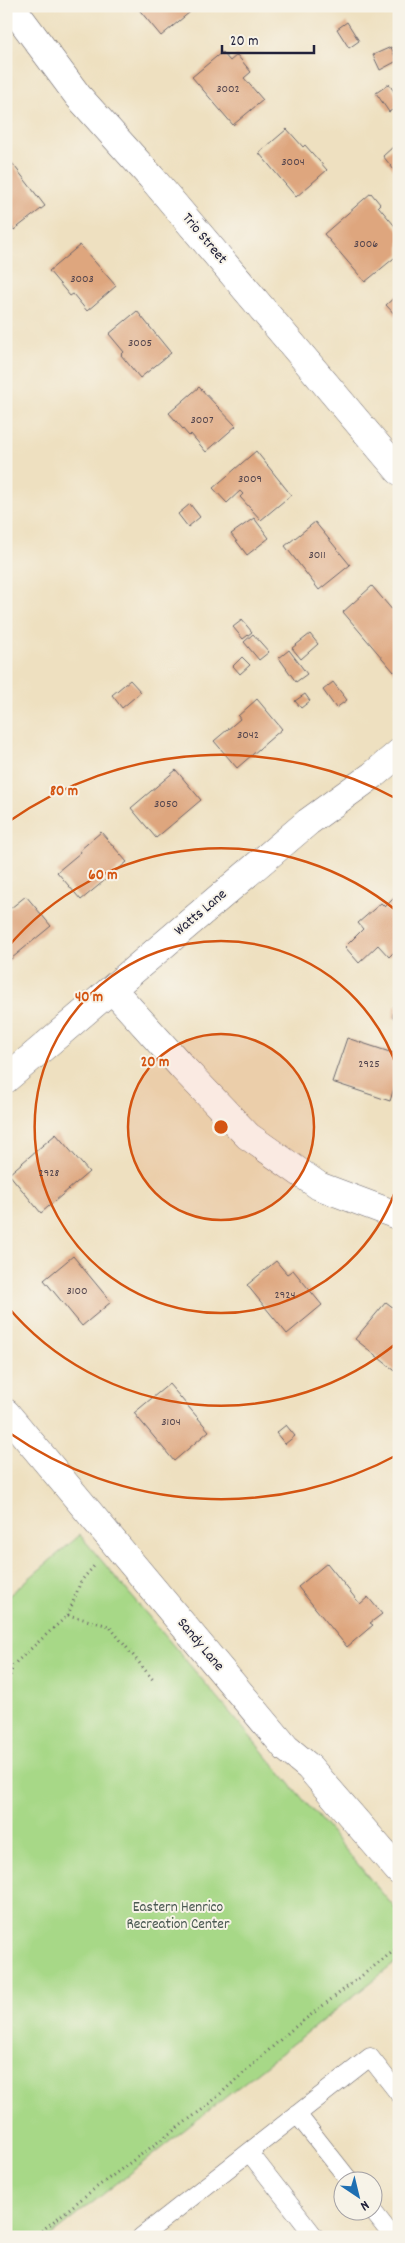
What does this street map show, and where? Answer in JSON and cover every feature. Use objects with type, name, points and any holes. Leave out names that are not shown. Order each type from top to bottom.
[{"type":"street","name":"Trio Street","points":[[10,6],[78,96],[151,177],[399,471]]},
{"type":"street","name":"Watts Lane","points":[[6,1079],[308,822],[399,753]]},
{"type":"street","points":[[112,989],[183,1068],[248,1136],[319,1186],[399,1216]]},
{"type":"street","name":"Sandy Lane","points":[[6,1413],[286,1748],[309,1767],[399,1871]]},
{"type":"lane","points":[[141,2237],[370,2057],[399,2094]]},
{"type":"lane","points":[[297,2114],[341,2170]]},
{"type":"lane","points":[[249,2152],[315,2237]]},
{"type":"lane","points":[[380,2220],[393,2237]]},
{"type":"path","points":[[6,1690],[13,1665],[68,1616],[81,1581],[115,1543]]},
{"type":"path","points":[[68,1616],[109,1626],[154,1681]]},
{"type":"path","points":[[34,2237],[89,2193],[207,2106],[290,2031],[399,1947]]},
{"type":"green space","name":"Eastern Henrico Recreation Center","points":[[80,1535],[399,1913],[399,1960],[49,2237],[6,2237],[6,1598]]},
{"type":"building","points":[[136,6],[185,6],[190,12],[161,36]]},
{"type":"building","points":[[347,22],[359,41],[349,48],[337,29]]},
{"type":"building","points":[[391,47],[397,61],[380,70],[373,55]]},
{"type":"building","points":[[222,52],[230,61],[237,55],[251,72],[244,78],[263,100],[233,125],[192,77]]},
{"type":"building","points":[[389,84],[399,99],[399,106],[389,112],[376,93]]},
{"type":"building","points":[[287,129],[303,147],[305,145],[327,170],[296,197],[259,153]]},
{"type":"building","points":[[394,146],[399,151],[399,166],[394,170],[383,156]]},
{"type":"building","points":[[12,163],[45,206],[14,230],[6,220],[6,167]]},
{"type":"building","points":[[371,193],[380,204],[378,206],[399,231],[399,254],[365,282],[324,234]]},
{"type":"building","points":[[80,245],[116,286],[87,311],[73,294],[70,296],[49,271]]},
{"type":"building","points":[[399,293],[399,319],[386,305]]},
{"type":"building","points":[[137,311],[171,353],[140,378],[121,355],[124,352],[109,334]]},
{"type":"building","points":[[199,387],[236,426],[206,452],[191,434],[189,436],[169,413]]},
{"type":"building","points":[[256,451],[291,495],[261,520],[240,497],[243,494],[240,491],[227,503],[213,488]]},
{"type":"building","points":[[190,504],[200,517],[188,527],[178,514]]},
{"type":"building","points":[[254,518],[269,538],[247,555],[231,534]]},
{"type":"building","points":[[315,522],[350,565],[319,590],[285,546]]},
{"type":"building","points":[[372,586],[399,618],[399,668],[394,672],[343,612]]},
{"type":"building","points":[[242,620],[252,632],[243,639],[233,627]]},
{"type":"building","points":[[253,634],[269,652],[259,660],[244,642]]},
{"type":"building","points":[[310,634],[318,644],[301,659],[292,648]]},
{"type":"building","points":[[289,650],[307,674],[296,682],[279,658]]},
{"type":"building","points":[[242,657],[250,665],[240,674],[233,666]]},
{"type":"building","points":[[130,680],[141,692],[122,708],[112,695]]},
{"type":"building","points":[[333,682],[347,700],[336,708],[323,690]]},
{"type":"building","points":[[305,694],[310,701],[301,708],[295,701]]},
{"type":"building","points":[[257,699],[282,729],[237,768],[214,741],[240,719],[238,716]]},
{"type":"building","points":[[176,770],[201,800],[156,838],[131,808]]},
{"type":"building","points":[[101,832],[127,862],[81,900],[57,872]]},
{"type":"building","points":[[399,893],[399,947],[389,957],[378,945],[359,963],[345,947],[363,929],[358,923],[381,903],[385,907]]},
{"type":"building","points":[[26,896],[51,926],[6,963],[6,912]]},
{"type":"building","points":[[394,1006],[399,1006],[399,1018],[393,1018]]},
{"type":"building","points":[[347,1038],[399,1055],[399,1072],[390,1101],[332,1082]]},
{"type":"building","points":[[56,1134],[89,1172],[41,1213],[9,1174]]},
{"type":"building","points":[[73,1256],[111,1302],[82,1326],[44,1280]]},
{"type":"building","points":[[276,1261],[287,1274],[293,1270],[322,1305],[287,1334],[247,1285]]},
{"type":"building","points":[[386,1302],[399,1312],[399,1374],[355,1339]]},
{"type":"building","points":[[169,1384],[209,1431],[174,1461],[134,1413]]},
{"type":"building","points":[[286,1425],[295,1436],[285,1444],[276,1433]]},
{"type":"building","points":[[327,1563],[360,1604],[368,1597],[382,1614],[370,1623],[373,1625],[347,1647],[298,1587]]}]
